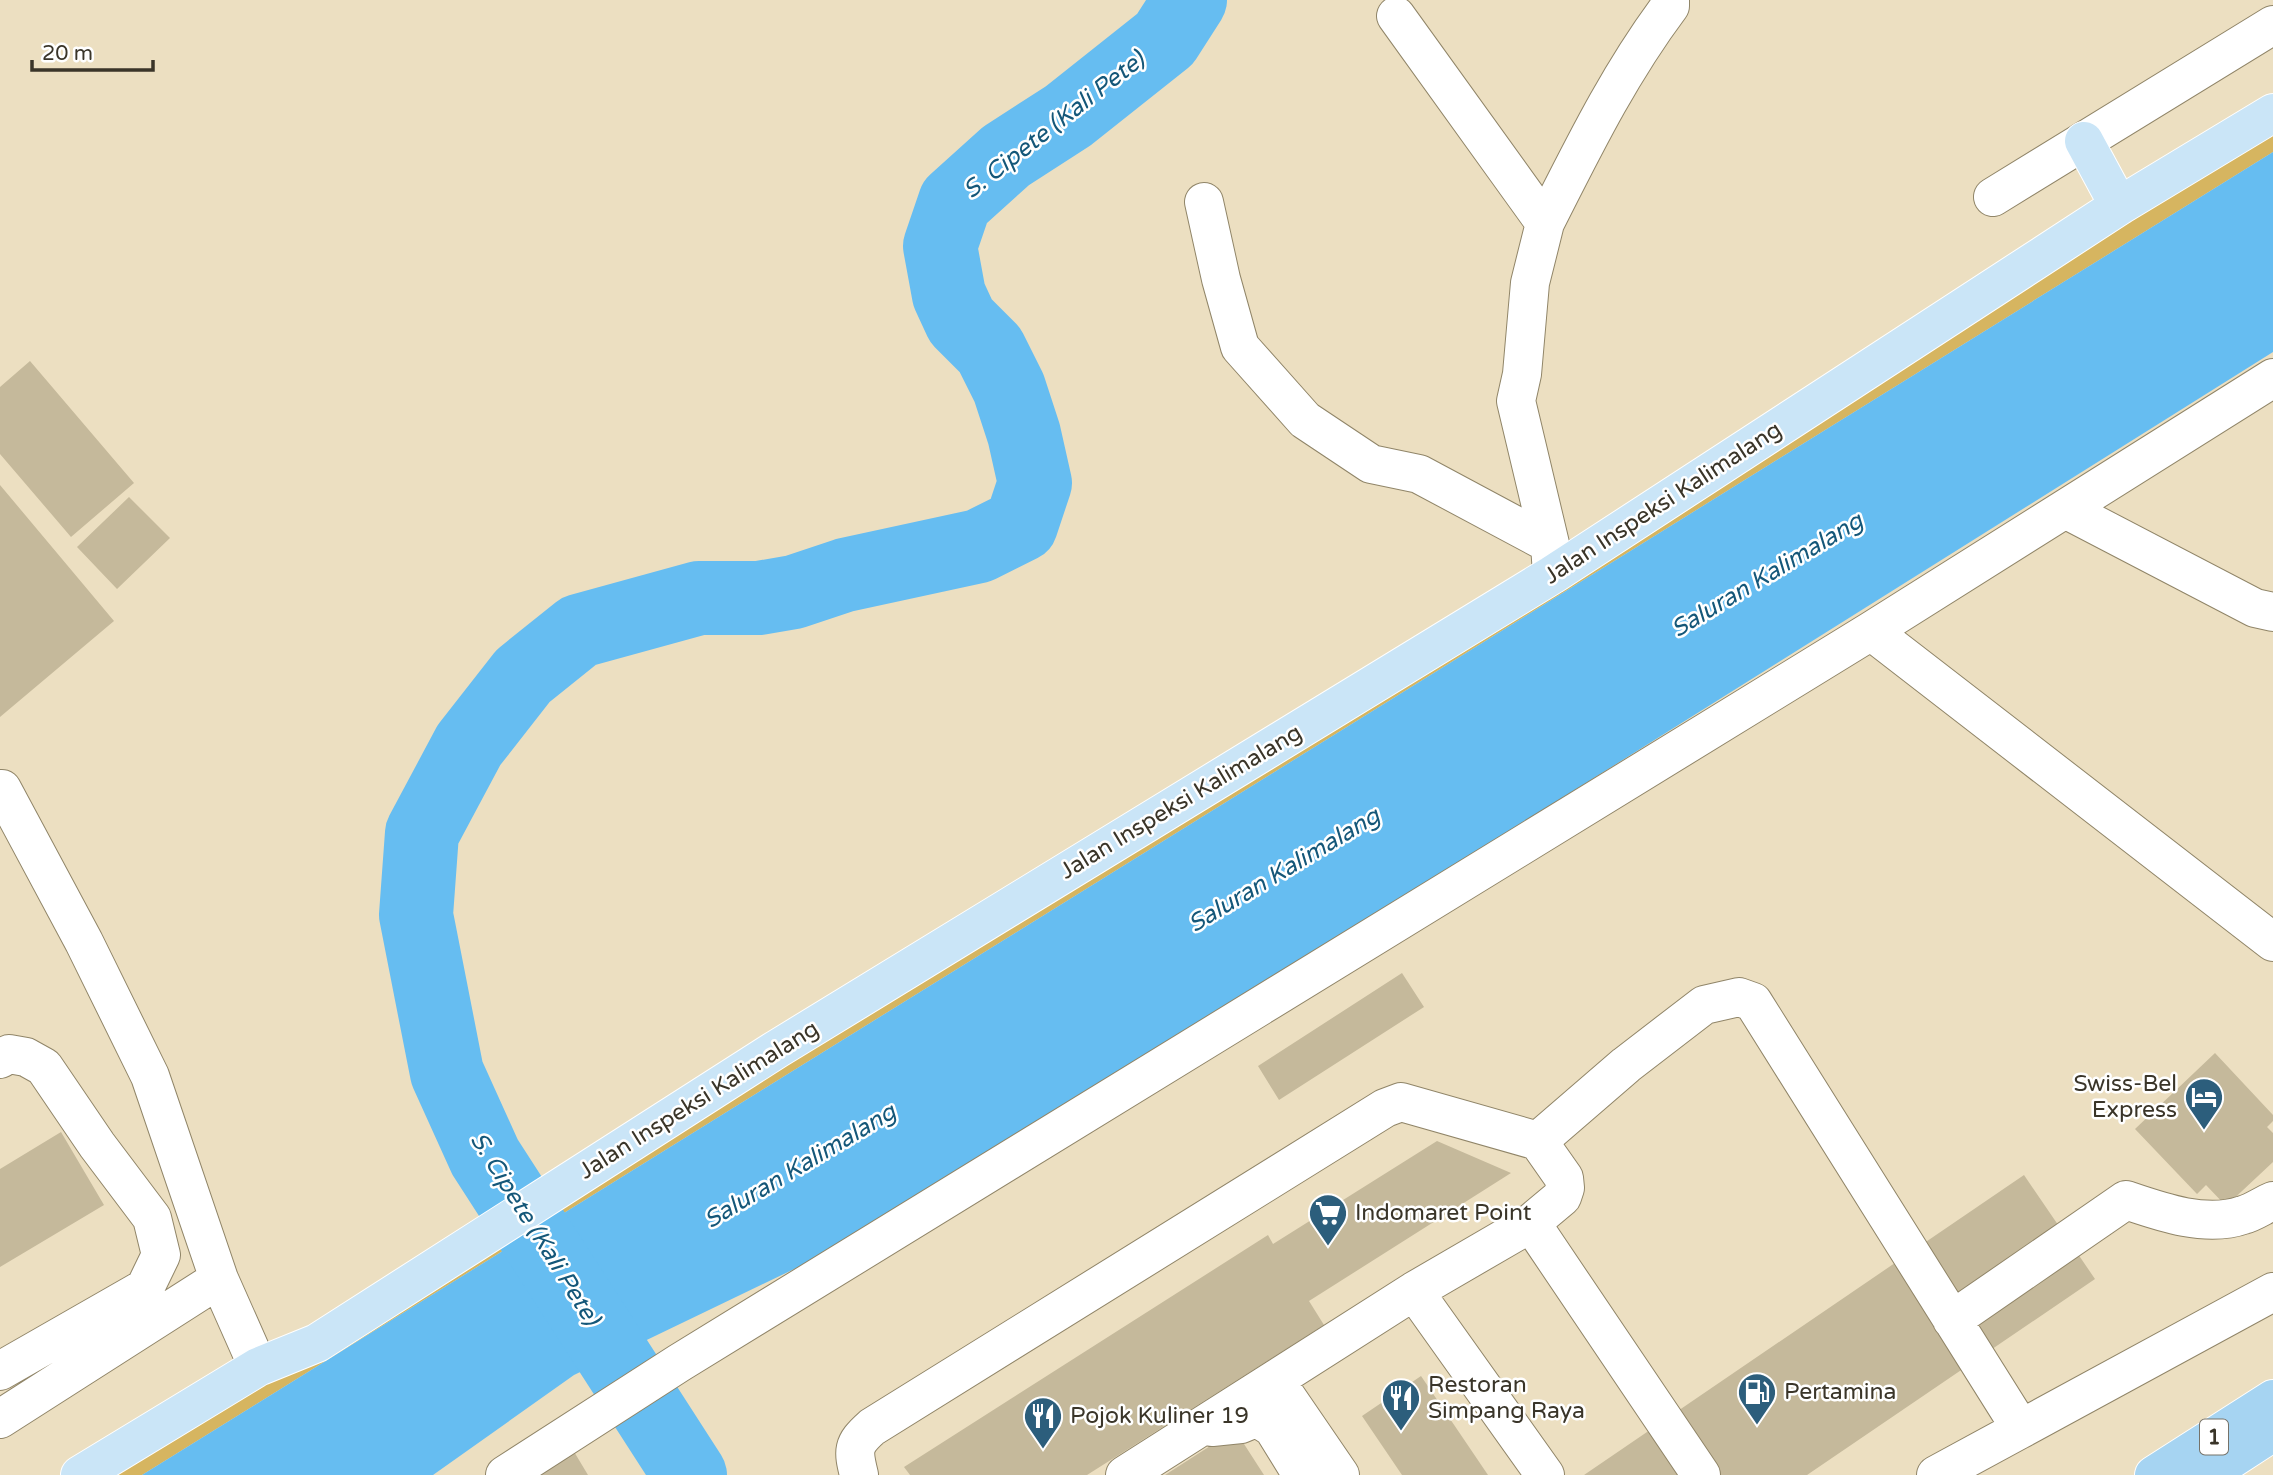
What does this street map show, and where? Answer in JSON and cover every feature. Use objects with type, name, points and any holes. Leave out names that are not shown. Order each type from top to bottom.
[{"type":"highway","name":"1","points":[[2154,1475],[2273,1399]]},
{"type":"highway","name":"1","points":[[2207,1475],[2273,1432]]},
{"type":"main road","name":"Jalan Inspeksi Kalimalang","points":[[80,1475],[258,1367],[317,1343],[1551,559],[2273,113]]},
{"type":"main road","points":[[2084,141],[2119,206]]},
{"type":"street","points":[[1551,559],[1516,401],[1522,374],[1530,283],[1545,223],[1595,124],[1639,47],[1670,6],[1670,0]]},
{"type":"street","points":[[1396,16],[1545,223]]},
{"type":"street","points":[[1993,197],[2273,25]]},
{"type":"street","points":[[1204,202],[1240,347],[1305,420],[1370,464],[1419,474],[1551,559]]},
{"type":"street","points":[[505,1475],[679,1363],[1871,631],[2273,378]]},
{"type":"street","points":[[2065,509],[2255,608],[2273,612]]},
{"type":"street","points":[[1871,631],[2273,942]]},
{"type":"street","points":[[2,789],[85,942],[150,1076],[219,1279],[258,1367]]},
{"type":"street","points":[[1538,1141],[1626,1065],[1703,1005],[1739,997],[1753,1002],[2021,1429]]},
{"type":"street","points":[[0,1059],[9,1054],[26,1057],[44,1067],[152,1219],[161,1255],[145,1288],[0,1371]]},
{"type":"street","points":[[859,1475],[853,1451],[860,1437],[872,1427],[1385,1108],[1401,1102],[1538,1141],[1564,1178],[1565,1188],[1562,1197],[1531,1223],[1415,1291],[1125,1475]]},
{"type":"street","points":[[1952,1320],[2126,1200],[2165,1213],[2209,1220],[2242,1216],[2273,1201]]},
{"type":"street","points":[[1531,1223],[1701,1475]]},
{"type":"street","points":[[0,1419],[219,1279]]},
{"type":"street","points":[[1415,1291],[1545,1475]]},
{"type":"street","points":[[1936,1475],[2273,1292]]},
{"type":"street","points":[[1275,1380],[1340,1475]]},
{"type":"street","points":[[1199,1428],[1241,1424],[1253,1419],[1262,1421],[1273,1429],[1302,1475]]},
{"type":"shaded area","points":[[2273,114],[2273,152],[142,1475],[80,1475]]},
{"type":"water","name":"Saluran Kalimalang","points":[[2273,152],[2273,352],[867,1234],[574,1375],[433,1475],[142,1475]]},
{"type":"building","points":[[30,361],[134,483],[71,537],[0,454],[0,387]]},
{"type":"building","points":[[0,485],[114,621],[0,717]]},
{"type":"building","points":[[129,497],[170,538],[117,589],[77,547]]},
{"type":"building","points":[[1402,973],[1424,1007],[1279,1100],[1258,1066]]},
{"type":"building","name":"Swiss-Bel Express","points":[[2215,1053],[2273,1115],[2273,1121],[2267,1127],[2273,1133],[2273,1162],[2226,1206],[2206,1185],[2197,1194],[2135,1129]]},
{"type":"building","points":[[61,1132],[104,1205],[0,1267],[0,1169]]},
{"type":"building","points":[[1437,1141],[1511,1173],[1309,1301],[1324,1325],[1087,1475],[910,1475],[904,1467],[1268,1235],[1273,1244]]},
{"type":"building","points":[[2024,1175],[2095,1279],[1807,1475],[1584,1475]]},
{"type":"building","points":[[1421,1376],[1488,1475],[1402,1475],[1362,1416]]},
{"type":"building","points":[[1235,1430],[1264,1475],[1165,1475]]},
{"type":"building","points":[[570,1445],[588,1475],[523,1475]]},
{"type":"waterway","name":"S. Cipete (Kali Pete)","points":[[690,1475],[485,1157],[447,1073],[416,915],[422,833],[469,745],[523,676],[579,631],[699,598],[759,598],[794,592],[845,575],[979,546],[1021,525],[1035,483],[1024,434],[1009,388],[990,350],[961,321],[949,295],[940,246],[955,202],[1006,156],[1068,116],[1165,39],[1190,0]]},
{"type":"place","name":"Swiss-Bel Express","points":[[2204,1131]]},
{"type":"place","name":"Indomaret Point","points":[[1328,1247]]},
{"type":"place","name":"Pertamina","points":[[1757,1426]]},
{"type":"place","name":"Restoran Simpang Raya","points":[[1401,1432]]},
{"type":"place","name":"Pojok Kuliner 19","points":[[1043,1450]]}]
